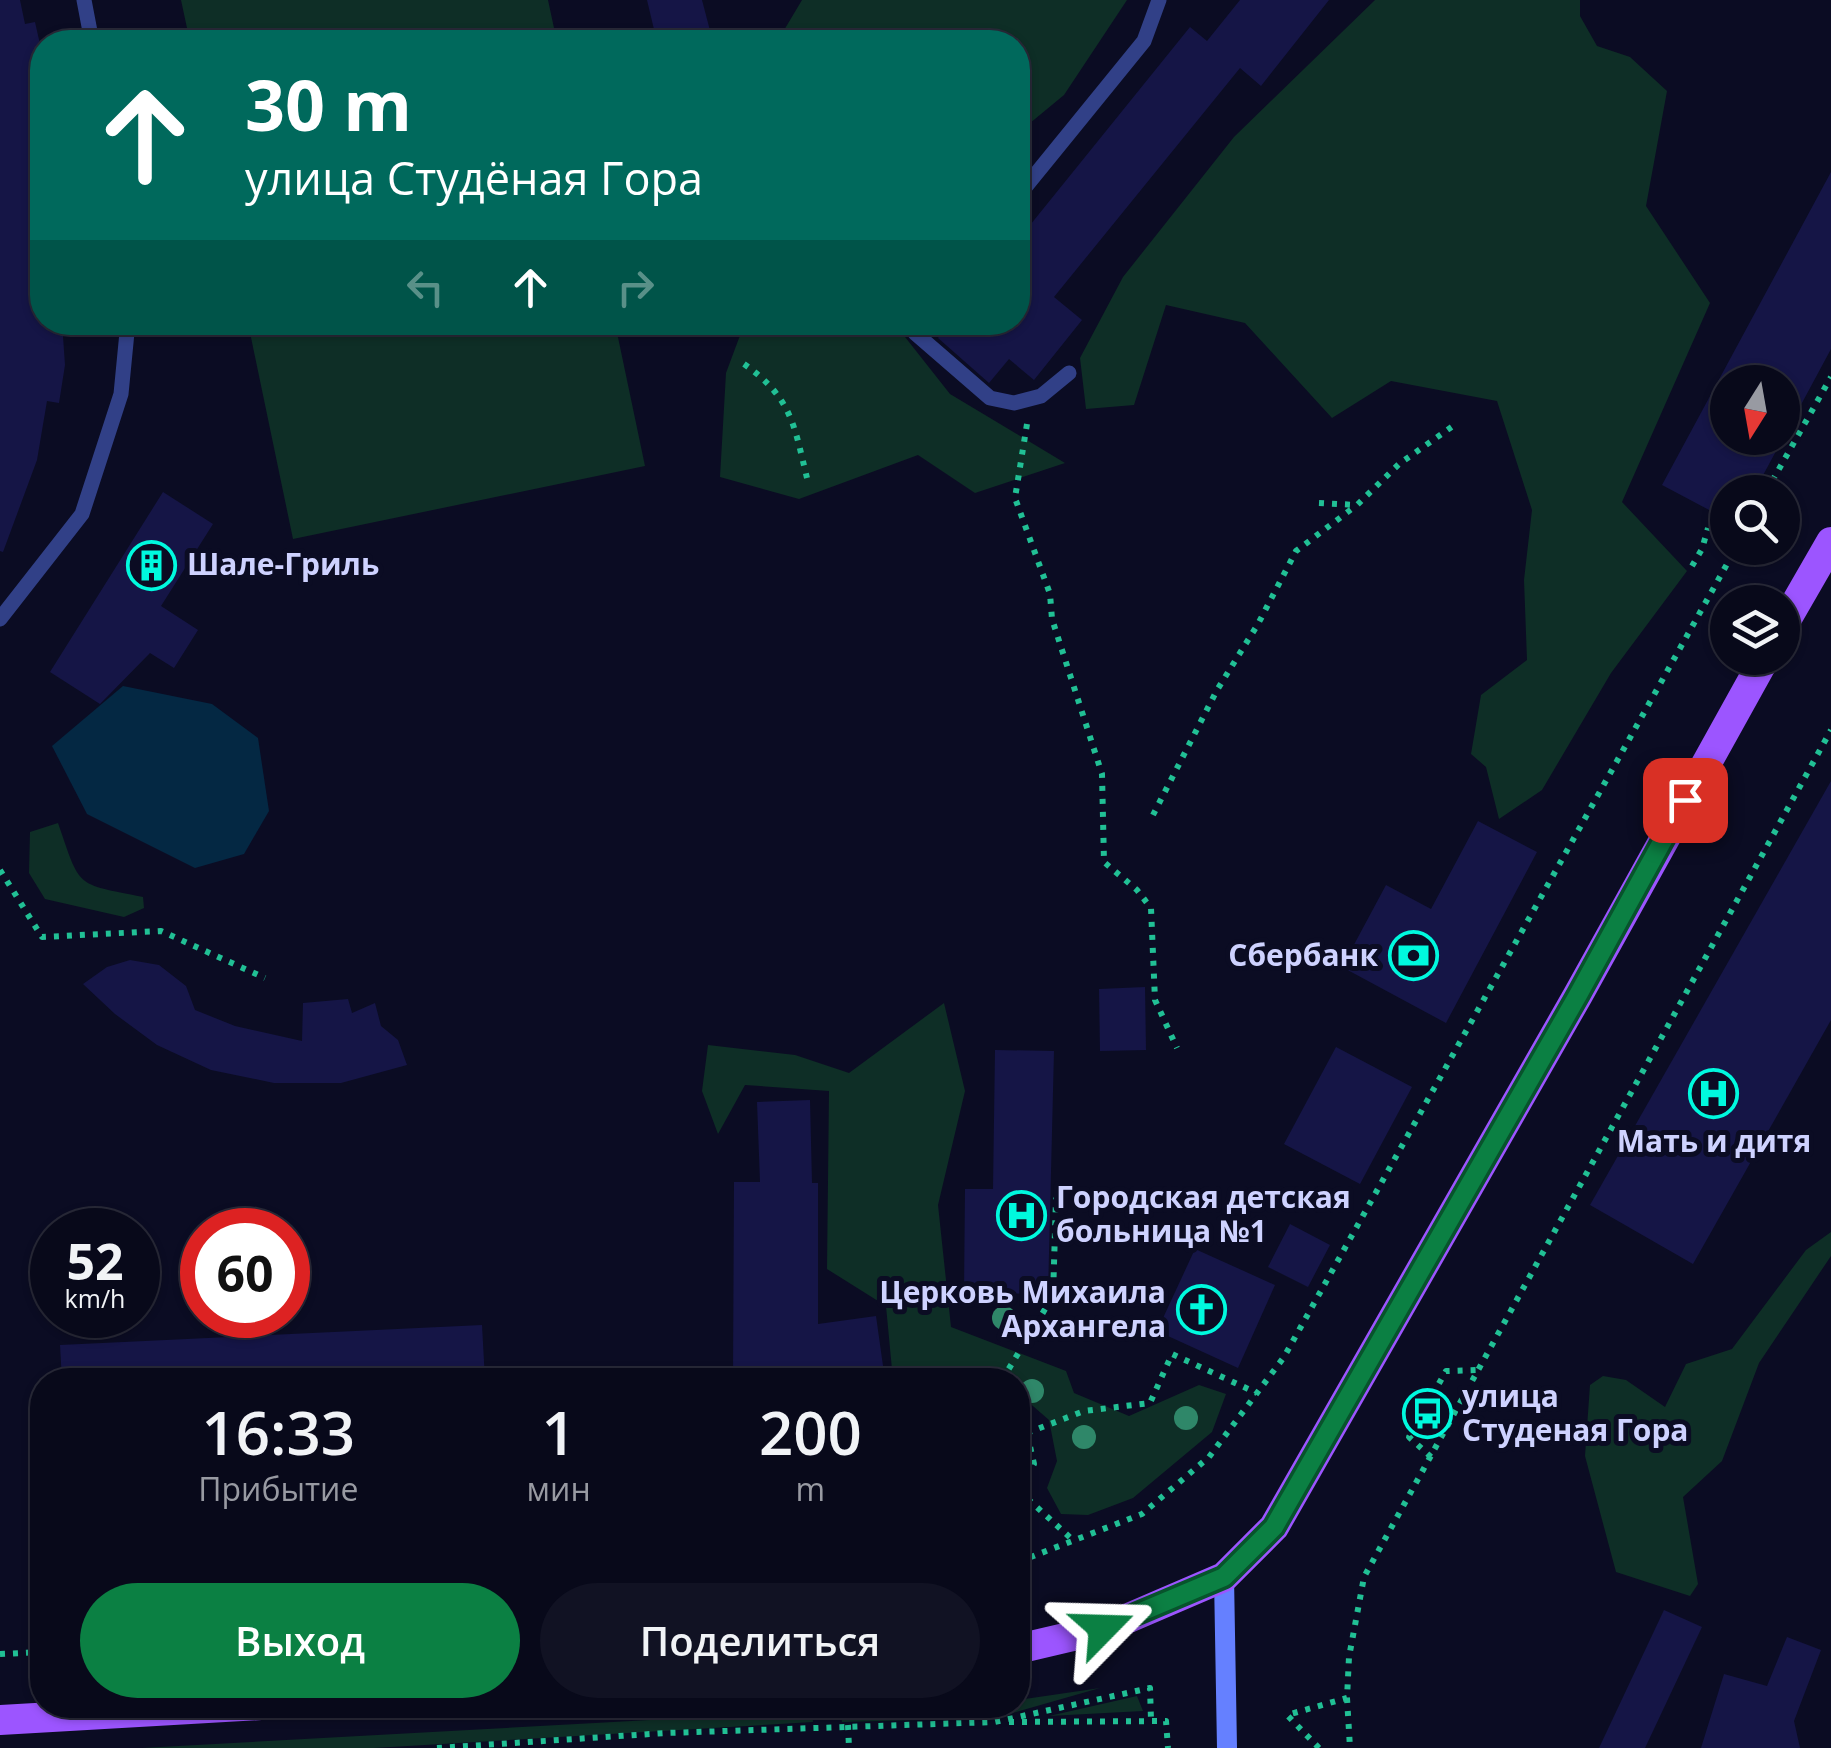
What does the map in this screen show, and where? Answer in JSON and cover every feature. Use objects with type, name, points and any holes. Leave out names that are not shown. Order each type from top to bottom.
[{"type":"main road","points":[[1800,596],[1831,542]]},
{"type":"main road","points":[[1030,1646],[1103,1628],[1224,1577],[1274,1527],[1756,675]]},
{"type":"main road","points":[[1224,1577],[1227,1748]]},
{"type":"main road","points":[[0,1720],[35,1718]]},
{"type":"lane","points":[[84,0],[90,30]]},
{"type":"lane","points":[[1030,181],[1144,42],[1158,0]]},
{"type":"lane","points":[[0,619],[82,514],[121,394],[127,335]]},
{"type":"lane","points":[[917,335],[990,398],[1014,403],[1041,396],[1069,373]]},
{"type":"path","points":[[744,364],[764,378],[791,412],[807,478]]},
{"type":"path","points":[[1776,475],[1831,377]]},
{"type":"path","points":[[1041,396],[1028,421],[1015,498],[1050,594],[1052,619],[1102,774],[1104,862],[1137,890],[1151,908],[1155,1000],[1177,1048]]},
{"type":"path","points":[[1153,815],[1216,690],[1258,624],[1296,551],[1357,505],[1399,464],[1454,426]]},
{"type":"path","points":[[1319,504],[1357,505]]},
{"type":"path","points":[[1692,566],[1708,528]]},
{"type":"path","points":[[1030,1558],[1142,1514],[1209,1457],[1257,1393],[1292,1342],[1726,565]]},
{"type":"path","points":[[1350,1748],[1349,1657],[1364,1578],[1831,730]]},
{"type":"path","points":[[0,870],[42,936],[161,931],[265,978]]},
{"type":"path","points":[[1009,1368],[1053,1296],[1056,1198],[1068,1184]]},
{"type":"path","points":[[1030,1432],[1084,1410],[1150,1403],[1172,1354],[1257,1393]]},
{"type":"path","points":[[1431,1457],[1409,1437],[1446,1371],[1480,1370]]},
{"type":"path","points":[[1030,1446],[1034,1464],[1030,1470]]},
{"type":"path","points":[[1030,1501],[1075,1542]]},
{"type":"path","points":[[0,1654],[30,1653]]},
{"type":"path","points":[[1030,1714],[1150,1688],[1152,1720]]},
{"type":"path","points":[[1319,1748],[1287,1715],[1347,1698]]},
{"type":"path","points":[[995,1722],[1013,1718]]},
{"type":"path","points":[[437,1748],[848,1726],[1152,1720],[1166,1721],[1168,1748]]},
{"type":"path","points":[[848,1726],[849,1748]]},
{"type":"green space","points":[[181,0],[548,0],[554,30],[187,30]]},
{"type":"green space","points":[[802,0],[1127,0],[1064,95],[1030,123],[1030,30],[784,30]]},
{"type":"green space","points":[[1375,0],[1580,0],[1580,16],[1597,46],[1630,57],[1667,91],[1646,206],[1710,303],[1622,502],[1687,571],[1611,673],[1542,790],[1499,819],[1486,767],[1471,754],[1481,695],[1527,660],[1524,580],[1532,510],[1497,401],[1391,381],[1332,418],[1245,323],[1166,305],[1134,405],[1086,409],[1080,358],[1123,277],[1234,137]]},
{"type":"green space","points":[[250,335],[618,335],[645,466],[293,539]]},
{"type":"green space","points":[[740,335],[903,335],[950,394],[1065,463],[975,493],[918,455],[799,499],[720,477],[726,373]]},
{"type":"green space","points":[[58,823],[83,880],[143,897],[144,908],[124,917],[45,899],[29,873],[30,832]]},
{"type":"green space","points":[[944,1003],[965,1091],[938,1205],[951,1327],[1066,1371],[1074,1393],[1129,1416],[1199,1385],[1226,1394],[1212,1432],[1133,1498],[1088,1515],[1061,1514],[1047,1488],[1057,1461],[1049,1420],[1030,1403],[1030,1368],[892,1368],[886,1306],[827,1269],[829,1091],[745,1085],[718,1134],[702,1091],[708,1045],[795,1055],[849,1073]]},
{"type":"green space","points":[[1831,1232],[1831,1256],[1759,1363],[1722,1461],[1683,1497],[1698,1584],[1690,1596],[1616,1572],[1585,1456],[1590,1385],[1603,1376],[1626,1380],[1665,1407],[1686,1364],[1732,1349],[1806,1250]]},
{"type":"green space","points":[[1100,1688],[1030,1708],[1030,1698]]},
{"type":"green space","points":[[1137,1696],[1143,1711],[1049,1716]]},
{"type":"green space","points":[[685,1718],[813,1718],[813,1722],[374,1748],[142,1748]]},
{"type":"green space","points":[[841,1718],[995,1718],[842,1722]]},
{"type":"water","points":[[123,686],[212,704],[258,738],[269,811],[244,854],[195,868],[87,814],[52,746]]},
{"type":"building","points":[[0,0],[20,0],[25,24],[35,22],[37,30],[30,30],[30,335],[63,335],[65,365],[59,403],[47,401],[37,460],[3,552]]},
{"type":"building","points":[[647,0],[702,0],[710,30],[654,30]]},
{"type":"building","points":[[1240,0],[1329,0],[1261,86],[1240,68],[1054,297],[1082,320],[1034,380],[1009,359],[989,383],[938,338],[1030,335],[1030,225],[1190,27],[1207,41]]},
{"type":"building","points":[[1831,172],[1831,349],[1800,407],[1800,365],[1727,365]]},
{"type":"building","points":[[1710,396],[1710,455],[1774,455],[1763,475],[1710,475],[1710,510],[1662,485]]},
{"type":"building","name":"Шале-Гриль","points":[[163,492],[213,524],[161,606],[198,630],[174,668],[150,653],[100,704],[50,672]]},
{"type":"building","points":[[1831,781],[1831,1020],[1693,1264],[1590,1205]]},
{"type":"building","points":[[1478,821],[1537,852],[1446,1023],[1342,967],[1386,885],[1431,909]]},
{"type":"building","points":[[130,960],[159,965],[186,986],[195,1010],[235,1026],[302,1041],[303,1003],[348,999],[352,1013],[375,1003],[381,1026],[398,1040],[407,1065],[341,1083],[274,1083],[211,1070],[157,1045],[83,984],[107,967]]},
{"type":"building","points":[[1145,987],[1146,1050],[1100,1051],[1099,989]]},
{"type":"building","points":[[1336,1047],[1412,1087],[1360,1184],[1284,1144]]},
{"type":"building","points":[[995,1050],[1054,1051],[1048,1294],[964,1293],[965,1189],[993,1189]]},
{"type":"building","points":[[810,1100],[812,1183],[818,1183],[818,1324],[876,1316],[883,1368],[733,1368],[734,1182],[760,1182],[757,1102]]},
{"type":"building","points":[[1290,1224],[1330,1245],[1308,1287],[1268,1267]]},
{"type":"building","name":"Церковь Михаила Архангела","points":[[1195,1249],[1275,1285],[1238,1368],[1157,1331]]},
{"type":"building","points":[[482,1325],[484,1368],[61,1368],[60,1345],[310,1338],[310,1333]]},
{"type":"building","points":[[1664,1610],[1702,1627],[1645,1748],[1599,1748]]},
{"type":"building","points":[[1787,1637],[1821,1650],[1794,1721],[1800,1748],[1701,1748],[1724,1674],[1767,1686]]},
{"type":"place","name":"Шале-Гриль","points":[[152,565]]},
{"type":"place","name":"Сбербанк","points":[[1413,956]]},
{"type":"place","name":"Мать и дитя","points":[[1714,1093]]},
{"type":"place","name":"Городская детская больница №1","points":[[1021,1215]]},
{"type":"place","name":"Церковь Михаила Архангела","points":[[1201,1310]]},
{"type":"place","name":"улица Студеная Гора","points":[[1427,1414]]},
{"type":"route","points":[[1103,1628],[1224,1577],[1274,1527],[1685,800]]}]
